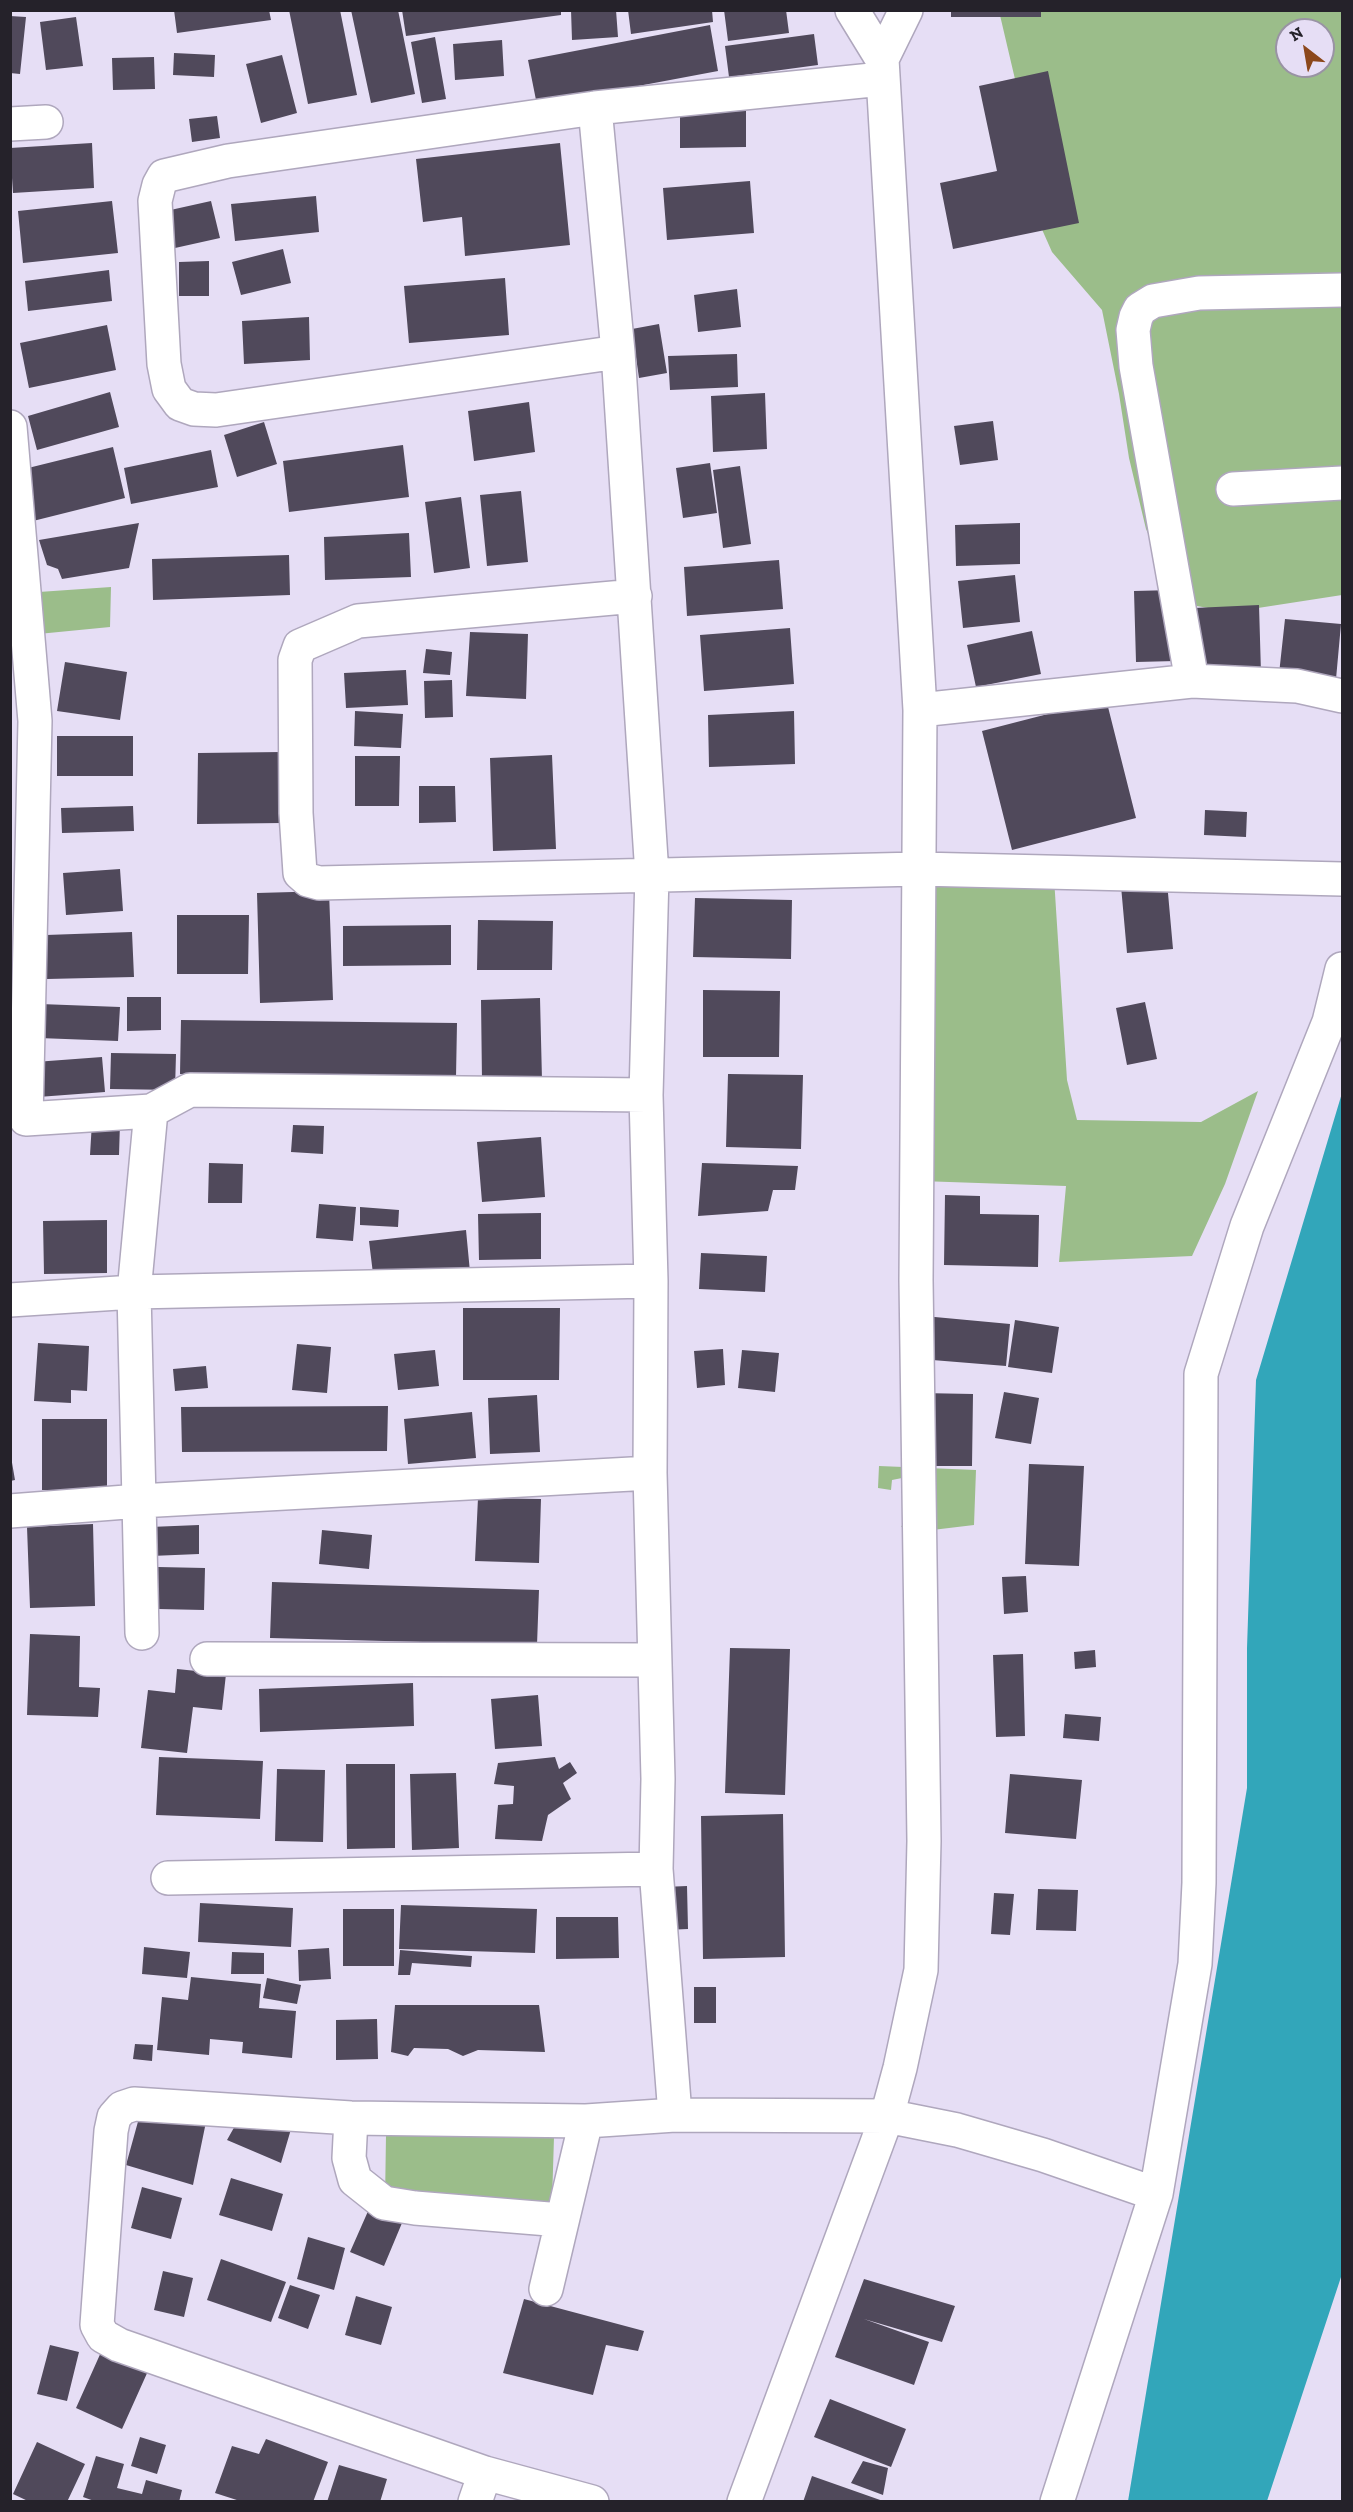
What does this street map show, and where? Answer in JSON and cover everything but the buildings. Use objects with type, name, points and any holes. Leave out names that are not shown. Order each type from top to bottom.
[{"type":"street","points":[[744,2502],[887,2116],[921,1971],[923,1912],[915,1280],[920,710],[882,69],[852,10]]},
{"type":"street","points":[[882,69],[906,10]]},
{"type":"street","points":[[618,352],[216,410],[194,410],[180,404],[169,389],[164,364],[155,201],[159,186],[164,176],[228,161],[882,69]]},
{"type":"street","points":[[596,108],[618,352],[652,875],[646,1095],[651,1281],[650,1473],[658,1779],[656,1869],[675,2115]]},
{"type":"street","points":[[10,124],[46,122]]},
{"type":"street","points":[[1192,681],[1136,366],[1133,330],[1136,317],[1140,309],[1153,301],[1199,293],[1342,290]]},
{"type":"street","points":[[10,427],[23,721],[18,1119],[152,1111],[190,1090],[646,1095]]},
{"type":"street","points":[[1233,489],[1342,483]]},
{"type":"street","points":[[635,596],[358,621],[300,646],[295,660],[300,873],[308,880],[319,883],[919,869],[1342,879]]},
{"type":"street","points":[[920,710],[1192,681],[1297,686],[1342,696]]},
{"type":"street","points":[[1057,2502],[1156,2194],[1195,1964],[1199,1883],[1201,1374],[1247,1226],[1329,1022],[1342,969]]},
{"type":"street","points":[[142,1633],[134,1292],[152,1111]]},
{"type":"street","points":[[10,1300],[134,1292],[651,1281]]},
{"type":"street","points":[[10,1511],[139,1501],[650,1473]]},
{"type":"street","points":[[207,1659],[654,1660]]},
{"type":"street","points":[[168,1878],[656,1869]]},
{"type":"street","points":[[592,2502],[480,2488],[119,2345],[104,2336],[97,2325],[111,2131],[114,2117],[122,2108],[134,2104],[351,2118],[586,2121],[675,2115],[887,2116],[957,2130],[1043,2155],[1156,2194]]},
{"type":"street","points":[[351,2118],[349,2158],[355,2180],[384,2203],[415,2208],[561,2220]]},
{"type":"street","points":[[546,2289],[586,2121]]},
{"type":"green space","points":[[999,11],[1342,11],[1342,595],[1232,612],[1179,603],[1146,529],[1129,458],[1102,310],[1052,252],[1021,182],[1022,109]]},
{"type":"green space","points":[[111,587],[110,627],[28,635],[22,648],[11,642],[10,594]]},
{"type":"green space","points":[[920,863],[1054,878],[1067,1080],[1077,1120],[1201,1122],[1258,1091],[1225,1184],[1192,1256],[1059,1262],[1066,1186],[920,1181]]},
{"type":"green space","points":[[879,1466],[976,1470],[974,1525],[924,1531],[922,1522],[901,1527],[911,1512],[911,1482],[902,1478],[892,1480],[891,1490],[878,1488]]},
{"type":"green space","points":[[386,2135],[554,2137],[552,2202],[385,2201]]},
{"type":"water","points":[[1342,1093],[1342,2274],[1267,2501],[1128,2501],[1247,1788],[1247,1648],[1256,1380]]}]
